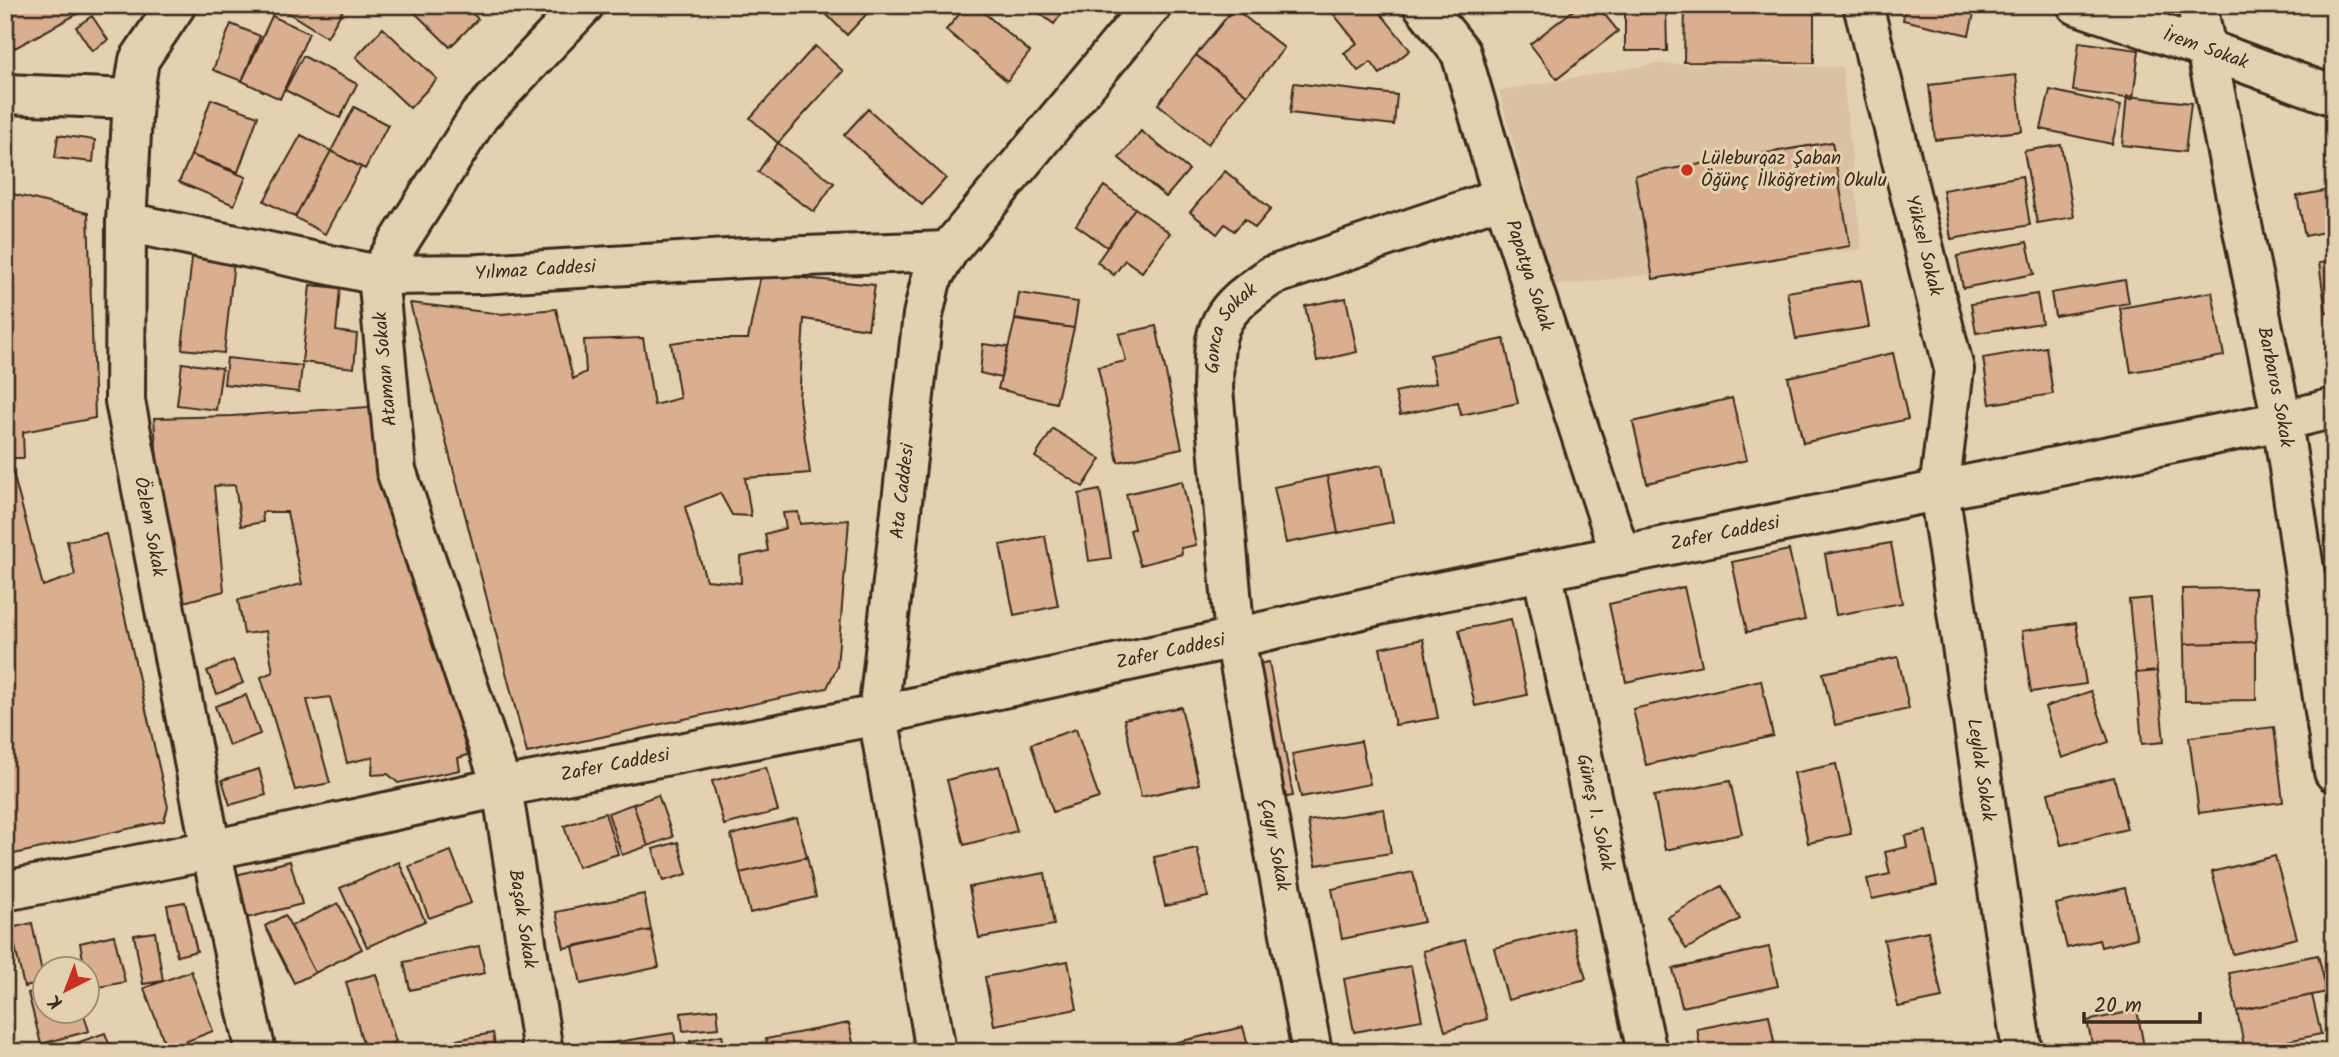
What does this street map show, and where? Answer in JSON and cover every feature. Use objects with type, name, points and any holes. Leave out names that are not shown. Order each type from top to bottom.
[{"type":"street","name":"Özlem Sokak","points":[[176,5],[139,60],[133,99],[126,222],[125,401],[211,850],[256,1052]]},
{"type":"street","points":[[377,275],[479,116],[584,5]]},
{"type":"street","name":"Ata Caddesi","points":[[936,1052],[878,715],[923,315],[931,279],[948,251],[1152,5]]},
{"type":"street","name":"Papatya Sokak","points":[[1423,5],[1461,53],[1503,197],[1620,554]]},
{"type":"street","name":"Yüksel Sokak","points":[[1863,5],[1954,369],[1939,490]]},
{"type":"street","name":"İrem Sokak","points":[[2077,5],[2334,96]]},
{"type":"street","name":"Barbaros Sokak","points":[[2197,5],[2282,421],[2334,772]]},
{"type":"street","points":[[5,94],[133,99]]},
{"type":"street","name":"Gonca Sokak","points":[[1235,638],[1213,389],[1215,353],[1222,323],[1242,297],[1271,276],[1503,197]]},
{"type":"street","name":"Yılmaz Caddesi","points":[[126,222],[377,275],[480,274],[744,258],[948,251]]},
{"type":"street","name":"Ataman Sokak","points":[[377,275],[396,470],[502,787]]},
{"type":"street","name":"Zafer Caddesi","points":[[5,891],[502,787],[878,715],[1423,595],[2282,421],[2334,408]]},
{"type":"street","name":"Leylak Sokak","points":[[1939,490],[2022,1052]]},
{"type":"street","name":"Güneş 1. Sokak","points":[[1542,571],[1647,1052]]},
{"type":"street","name":"Çayır Sokak","points":[[1235,638],[1312,1052]]},
{"type":"street","name":"Başak Sokak","points":[[502,787],[543,1052]]},
{"type":"shaded area","name":"Lüleburgaz Şaban Öğünç İlköğretim Okulu","points":[[1654,64],[1842,67],[1862,249],[1552,286],[1499,91]]},
{"type":"building","points":[[5,5],[90,7],[15,48],[5,30]]},
{"type":"building","points":[[276,5],[346,5],[327,37]]},
{"type":"building","points":[[407,5],[464,5],[478,19],[450,47]]},
{"type":"building","points":[[817,5],[875,5],[847,35]]},
{"type":"building","points":[[967,5],[975,5],[1030,52],[1007,81],[946,30]]},
{"type":"building","points":[[1029,5],[1068,5],[1054,24]]},
{"type":"building","points":[[1338,5],[1374,5],[1410,50],[1380,74],[1371,62],[1358,71],[1344,53],[1357,43],[1331,11]]},
{"type":"building","points":[[1580,5],[1597,5],[1618,31],[1557,79],[1530,44]]},
{"type":"building","points":[[1625,5],[1666,5],[1667,51],[1625,51]]},
{"type":"building","points":[[1685,5],[1814,5],[1814,63],[1684,62]]},
{"type":"building","points":[[1906,5],[1976,5],[1969,35],[1903,20]]},
{"type":"building","points":[[1234,8],[1284,48],[1247,95],[1196,55]]},
{"type":"building","points":[[92,16],[108,40],[92,51],[76,27]]},
{"type":"building","points":[[272,16],[309,33],[280,99],[242,81]]},
{"type":"building","points":[[231,24],[260,36],[242,81],[213,70]]},
{"type":"building","points":[[383,28],[437,79],[410,108],[356,57]]},
{"type":"building","points":[[2079,42],[2139,50],[2133,99],[2073,91]]},
{"type":"building","points":[[815,46],[843,71],[778,143],[750,118]]},
{"type":"building","points":[[1196,55],[1247,95],[1208,144],[1158,104]]},
{"type":"building","points":[[303,56],[357,84],[340,118],[285,90]]},
{"type":"building","points":[[2016,75],[2022,131],[1935,140],[1929,85]]},
{"type":"building","points":[[1294,83],[1397,95],[1394,125],[1290,113]]},
{"type":"building","points":[[2050,90],[2121,106],[2112,144],[2041,129]]},
{"type":"building","points":[[2127,96],[2191,103],[2185,152],[2122,145]]},
{"type":"building","points":[[211,99],[258,116],[238,172],[191,155]]},
{"type":"building","points":[[354,107],[388,125],[365,169],[331,151]]},
{"type":"building","points":[[868,109],[946,178],[922,205],[844,135]]},
{"type":"building","points":[[1141,131],[1189,170],[1166,197],[1119,158]]},
{"type":"building","points":[[58,135],[95,140],[93,162],[55,158]]},
{"type":"building","points":[[301,135],[331,151],[295,217],[264,201]]},
{"type":"building","points":[[1832,142],[1850,246],[1653,279],[1635,175]]},
{"type":"building","points":[[778,143],[834,183],[814,212],[758,172]]},
{"type":"building","points":[[2061,145],[2074,217],[2037,223],[2024,151]]},
{"type":"building","points":[[331,151],[361,167],[325,234],[295,217]]},
{"type":"building","points":[[191,155],[246,177],[234,205],[179,182]]},
{"type":"building","points":[[5,162],[9,193],[88,213],[95,418],[23,432],[24,458],[9,458],[43,586],[75,575],[67,541],[106,534],[168,807],[164,821],[5,856]]},
{"type":"building","points":[[1225,171],[1271,209],[1255,228],[1245,219],[1234,231],[1225,224],[1217,234],[1190,212]]},
{"type":"building","points":[[2022,176],[2030,225],[1951,239],[1943,190]]},
{"type":"building","points":[[1104,186],[1135,208],[1107,247],[1076,225]]},
{"type":"building","points":[[2334,189],[2334,230],[2305,236],[2297,196]]},
{"type":"building","points":[[1135,208],[1170,233],[1142,272],[1125,260],[1114,275],[1097,262]]},
{"type":"building","points":[[2027,242],[2034,274],[1963,288],[1957,256]]},
{"type":"building","points":[[192,257],[234,261],[224,353],[182,349]]},
{"type":"building","points":[[2334,261],[2334,312],[2326,313],[2319,263]]},
{"type":"building","points":[[761,274],[875,285],[868,329],[804,319],[799,400],[810,473],[745,478],[751,516],[732,515],[720,493],[685,507],[706,580],[741,583],[740,557],[768,551],[765,534],[786,528],[783,513],[798,512],[800,524],[849,520],[837,667],[827,688],[527,753],[410,303],[502,314],[556,309],[573,379],[586,372],[584,340],[643,338],[654,405],[680,398],[671,343],[696,339],[748,339]]},
{"type":"building","points":[[1861,280],[1869,327],[1796,339],[1787,292]]},
{"type":"building","points":[[2125,280],[2129,303],[2055,316],[2051,293]]},
{"type":"building","points":[[310,285],[340,288],[336,331],[357,334],[354,368],[302,362]]},
{"type":"building","points":[[2212,292],[2224,356],[2131,372],[2120,308]]},
{"type":"building","points":[[1019,293],[1078,302],[1074,328],[1015,319]]},
{"type":"building","points":[[2037,294],[2042,323],[1976,333],[1971,304]]},
{"type":"building","points":[[1346,298],[1357,352],[1317,361],[1305,306]]},
{"type":"building","points":[[1015,320],[1074,328],[1056,403],[998,389]]},
{"type":"building","points":[[1156,326],[1182,448],[1118,462],[1098,367],[1126,361],[1119,334]]},
{"type":"building","points":[[1504,339],[1518,403],[1461,415],[1458,402],[1400,415],[1395,392],[1436,383],[1430,355]]},
{"type":"building","points":[[983,344],[1008,347],[1001,378],[980,373]]},
{"type":"building","points":[[2046,347],[2053,394],[1990,404],[1983,358]]},
{"type":"building","points":[[1893,353],[1908,419],[1803,443],[1788,377]]},
{"type":"building","points":[[227,358],[302,366],[299,392],[224,384]]},
{"type":"building","points":[[182,363],[222,368],[216,410],[177,405]]},
{"type":"building","points":[[1732,398],[1747,460],[1647,483],[1633,422]]},
{"type":"building","points":[[369,407],[468,755],[458,758],[460,770],[398,783],[388,774],[372,775],[373,757],[347,763],[330,697],[307,700],[330,783],[295,790],[261,677],[273,672],[266,631],[244,634],[238,600],[302,584],[287,512],[262,512],[263,522],[241,526],[235,485],[214,486],[224,591],[180,603],[159,490],[154,418]]},
{"type":"building","points":[[1053,429],[1101,459],[1083,487],[1035,457]]},
{"type":"building","points":[[1382,465],[1393,522],[1338,533],[1327,476]]},
{"type":"building","points":[[1327,476],[1338,533],[1286,543],[1274,487]]},
{"type":"building","points":[[1182,481],[1196,545],[1181,548],[1182,554],[1140,565],[1130,530],[1134,529],[1126,494]]},
{"type":"building","points":[[1100,490],[1111,558],[1089,561],[1079,494]]},
{"type":"building","points":[[1045,536],[1058,606],[1014,615],[1000,545]]},
{"type":"building","points":[[1891,543],[1902,603],[1836,615],[1825,554]]},
{"type":"building","points":[[1789,550],[1805,620],[1747,632],[1732,562]]},
{"type":"building","points":[[1684,587],[1702,665],[1626,682],[1609,604]]},
{"type":"building","points":[[2255,588],[2256,642],[2184,644],[2182,589]]},
{"type":"building","points":[[2151,598],[2157,671],[2136,673],[2129,600]]},
{"type":"building","points":[[1511,619],[1527,695],[1475,706],[1459,630]]},
{"type":"building","points":[[2076,623],[2086,684],[2031,692],[2022,631]]},
{"type":"building","points":[[1423,639],[1438,718],[1395,725],[1380,648]]},
{"type":"building","points":[[2256,642],[2256,700],[2185,701],[2184,644]]},
{"type":"building","points":[[1898,657],[1909,709],[1835,725],[1823,673]]},
{"type":"building","points":[[233,660],[243,683],[217,694],[207,671]]},
{"type":"building","points":[[1269,662],[1293,796],[1276,799],[1252,665]]},
{"type":"building","points":[[2157,671],[2164,742],[2142,744],[2136,673]]},
{"type":"building","points":[[1761,680],[1773,736],[1646,765],[1633,709]]},
{"type":"building","points":[[2091,691],[2109,742],[2062,758],[2045,707]]},
{"type":"building","points":[[246,695],[260,734],[229,746],[215,706]]},
{"type":"building","points":[[1181,707],[1199,784],[1141,797],[1124,719]]},
{"type":"building","points":[[2274,727],[2283,802],[2199,813],[2189,737]]},
{"type":"building","points":[[1076,729],[1099,798],[1053,812],[1031,744]]},
{"type":"building","points":[[1361,741],[1370,784],[1301,797],[1292,754]]},
{"type":"building","points":[[1836,764],[1851,834],[1808,843],[1794,773]]},
{"type":"building","points":[[999,766],[1017,831],[964,845],[947,780]]},
{"type":"building","points":[[766,767],[778,811],[724,825],[712,781]]},
{"type":"building","points":[[259,769],[266,795],[230,805],[222,780]]},
{"type":"building","points":[[2114,777],[2127,829],[2061,845],[2048,793]]},
{"type":"building","points":[[1730,781],[1742,834],[1665,850],[1654,796]]},
{"type":"building","points":[[658,795],[673,837],[648,846],[633,804]]},
{"type":"building","points":[[633,804],[648,846],[622,855],[608,813]]},
{"type":"building","points":[[1384,809],[1391,853],[1316,865],[1308,821]]},
{"type":"building","points":[[605,813],[618,854],[578,867],[564,826]]},
{"type":"building","points":[[797,818],[807,857],[740,873],[731,835]]},
{"type":"building","points":[[1926,831],[1937,885],[1872,899],[1867,879],[1890,874],[1885,852],[1907,847],[1905,836]]},
{"type":"building","points":[[678,842],[687,874],[663,881],[653,849]]},
{"type":"building","points":[[1197,848],[1208,897],[1165,906],[1154,857]]},
{"type":"building","points":[[451,851],[471,903],[429,918],[409,866]]},
{"type":"building","points":[[2275,856],[2297,938],[2233,954],[2212,872]]},
{"type":"building","points":[[807,857],[816,897],[750,913],[740,873]]},
{"type":"building","points":[[290,861],[302,904],[247,918],[236,875]]},
{"type":"building","points":[[399,862],[425,921],[367,947],[340,888]]},
{"type":"building","points":[[1413,872],[1424,922],[1342,939],[1332,889]]},
{"type":"building","points":[[1045,873],[1054,925],[979,938],[969,887]]},
{"type":"building","points":[[1722,886],[1740,919],[1686,949],[1668,917]]},
{"type":"building","points":[[2125,888],[2137,938],[2101,947],[2099,940],[2067,948],[2056,904]]},
{"type":"building","points":[[644,894],[651,930],[564,948],[556,912]]},
{"type":"building","points":[[185,902],[197,951],[177,956],[167,905]]},
{"type":"building","points":[[338,903],[362,949],[315,973],[291,926]]},
{"type":"building","points":[[285,915],[315,973],[294,983],[265,926]]},
{"type":"building","points":[[32,923],[39,956],[32,956],[32,985],[24,987],[11,928]]},
{"type":"building","points":[[1572,928],[1586,979],[1508,1000],[1494,948]]},
{"type":"building","points":[[651,930],[659,967],[581,984],[573,947]]},
{"type":"building","points":[[1928,931],[1942,998],[1898,1007],[1884,940]]},
{"type":"building","points":[[155,932],[163,981],[143,984],[134,935]]},
{"type":"building","points":[[114,935],[125,982],[102,986],[102,956],[82,956],[80,943]]},
{"type":"building","points":[[1465,940],[1487,1019],[1445,1031],[1423,951]]},
{"type":"building","points":[[479,946],[485,973],[410,990],[404,962]]},
{"type":"building","points":[[1769,947],[1778,986],[1682,1007],[1673,969]]},
{"type":"building","points":[[2318,955],[2327,992],[2237,1011],[2229,973]]},
{"type":"building","points":[[1068,961],[1077,1009],[994,1025],[985,977]]},
{"type":"building","points":[[1411,966],[1422,1020],[1354,1032],[1344,979]]},
{"type":"building","points":[[191,971],[213,1031],[167,1049],[144,988]]},
{"type":"building","points":[[376,974],[396,1042],[365,1051],[346,982]]},
{"type":"building","points":[[32,992],[32,1009],[28,993]]},
{"type":"building","points":[[2312,995],[2321,1034],[2245,1050],[2237,1011]]},
{"type":"building","points":[[717,1009],[719,1028],[683,1031],[681,1013]]},
{"type":"building","points":[[2137,1010],[2145,1052],[2094,1052],[2087,1021]]},
{"type":"building","points":[[1769,1015],[1776,1052],[1701,1052],[1697,1029]]},
{"type":"building","points":[[849,1023],[855,1052],[769,1052],[766,1039]]},
{"type":"building","points":[[36,1026],[87,1026],[89,1031],[41,1044]]},
{"type":"building","points":[[1243,1027],[1250,1052],[1161,1052],[1160,1046]]},
{"type":"building","points":[[105,1033],[112,1052],[51,1052]]},
{"type":"building","points":[[493,1033],[496,1052],[420,1052],[419,1047]]},
{"type":"building","points":[[674,1033],[677,1052],[586,1052],[585,1047]]},
{"type":"building","points":[[722,1035],[725,1052],[692,1052],[690,1041]]},
{"type":"place","name":"Lüleburgaz Şaban Öğünç İlköğretim Okulu","points":[[1687,170]]}]
